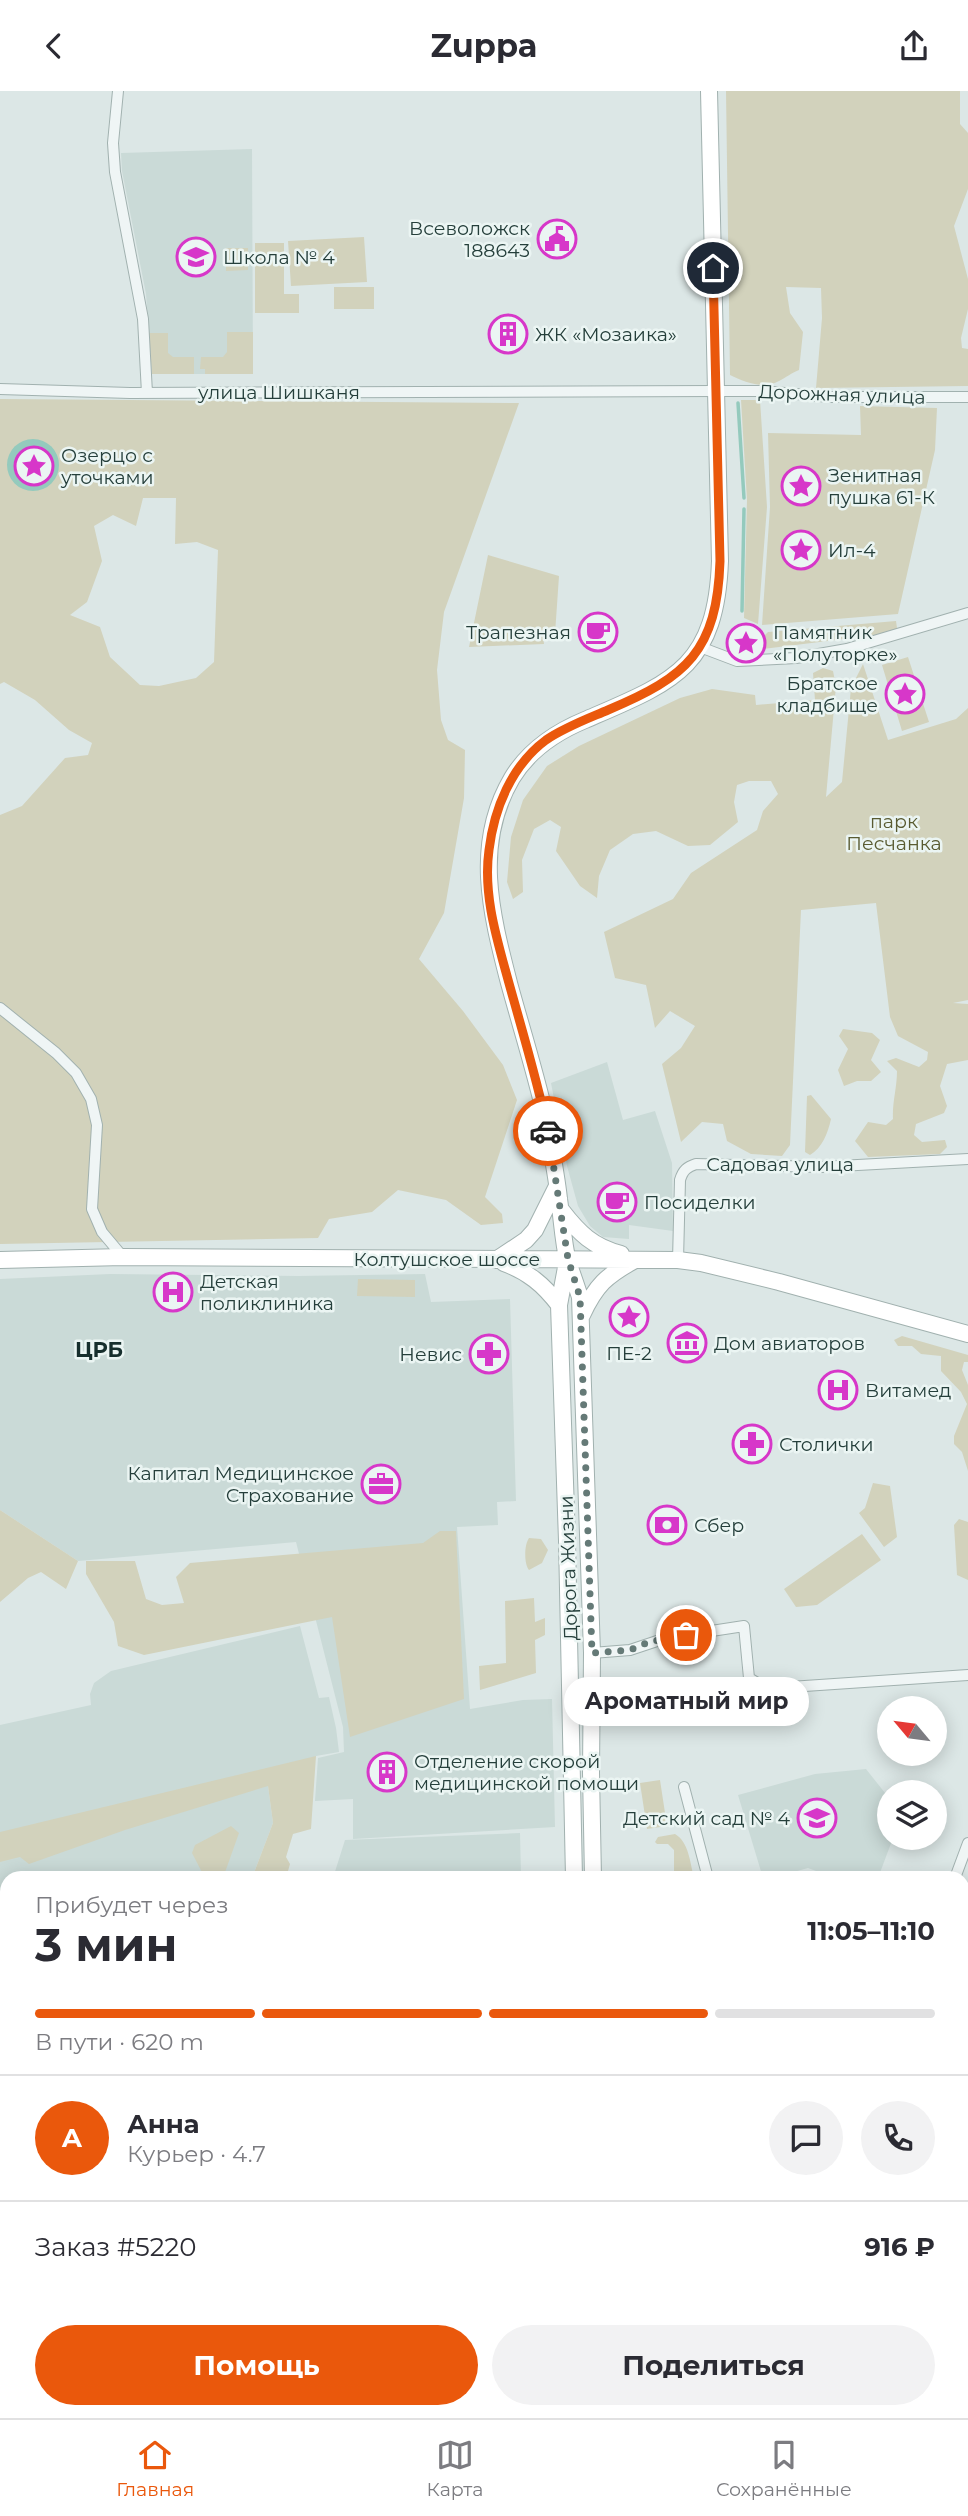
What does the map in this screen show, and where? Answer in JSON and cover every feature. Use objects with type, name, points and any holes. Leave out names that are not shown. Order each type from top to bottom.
[{"type":"main road","name":"Дорога Жизни","points":[[593,1871],[592,1653],[582,1315],[580,1297],[568,1259],[558,1184],[544,1113],[493,922],[488,884],[488,852],[502,799],[513,777],[529,756],[546,740],[568,727],[654,689],[674,677],[700,647],[717,600],[719,578],[709,91]]},
{"type":"main road","points":[[496,1260],[526,1240],[535,1230],[558,1184]]},
{"type":"main road","points":[[561,1209],[579,1233],[590,1242],[605,1250],[637,1259]]},
{"type":"main road","name":"Колтушское шоссе","points":[[0,1261],[123,1257],[678,1259],[779,1282],[968,1333]]},
{"type":"main road","name":"Дорога Жизни","points":[[568,1259],[559,1305],[574,1871]]},
{"type":"main road","points":[[582,1315],[601,1281],[637,1259]]},
{"type":"main road","points":[[496,1260],[533,1276],[559,1305]]},
{"type":"street","points":[[118,91],[113,143],[115,172],[143,319],[146,393]]},
{"type":"street","name":"улица Шишканя","points":[[0,389],[146,393],[716,391]]},
{"type":"street","name":"Дорожная улица","points":[[716,391],[762,391],[830,397],[968,397]]},
{"type":"street","points":[[700,647],[737,661],[796,658],[847,649],[968,613]]},
{"type":"street","points":[[0,1008],[56,1053],[76,1073],[91,1099],[97,1125],[92,1209],[102,1232],[123,1257]]},
{"type":"street","name":"Садовая улица","points":[[678,1259],[680,1180],[688,1166],[821,1167],[968,1159]]},
{"type":"street","points":[[592,1653],[630,1650],[666,1638],[744,1626],[749,1678],[764,1687],[968,1675]]},
{"type":"street","points":[[684,1787],[706,1871]]},
{"type":"street","points":[[958,1871],[968,1843]]},
{"type":"shaded area","name":"Школа № 4","points":[[252,149],[253,374],[152,374],[146,294],[122,171],[121,153]]},
{"type":"shaded area","points":[[33,439],[43,441],[51,447],[57,455],[57,475],[51,483],[43,489],[33,491],[23,489],[15,483],[9,475],[7,465],[9,455],[15,447],[23,441]]},
{"type":"shaded area","points":[[607,1062],[623,1120],[655,1111],[672,1163],[673,1231],[629,1225],[629,1239],[603,1237],[590,1226],[578,1206],[567,1166],[551,1083]]},
{"type":"shaded area","points":[[110,1274],[425,1274],[431,1302],[510,1299],[516,1501],[497,1502],[498,1525],[457,1527],[470,1709],[523,1700],[552,1699],[555,1827],[353,1839],[353,1799],[315,1801],[318,1758],[344,1752],[343,1727],[296,1542],[78,1561],[0,1510],[0,1279]]},
{"type":"shaded area","points":[[300,1626],[319,1698],[329,1697],[339,1752],[316,1756],[268,1786],[273,1823],[255,1871],[0,1871],[0,1725],[91,1705],[90,1694],[94,1683],[111,1671]]},
{"type":"shaded area","name":"Детский сад № 4","points":[[866,1769],[877,1783],[877,1850],[888,1850],[881,1871],[816,1871],[808,1868],[797,1871],[761,1871],[738,1795],[815,1774]]},
{"type":"shaded area","points":[[520,1833],[521,1871],[335,1871],[345,1840]]},
{"type":"green space","points":[[726,91],[960,91],[960,124],[968,133],[968,189],[954,226],[968,279],[968,309],[961,338],[962,348],[968,349],[968,386],[816,388],[822,318],[821,288],[786,287],[790,313],[803,332],[799,370],[767,385],[730,375]]},
{"type":"green space","points":[[364,237],[367,282],[291,286],[288,241]]},
{"type":"green space","points":[[255,243],[284,243],[284,294],[299,294],[299,313],[255,313]]},
{"type":"green space","points":[[226,248],[248,248],[248,270],[226,271]]},
{"type":"green space","points":[[334,287],[374,287],[374,309],[334,309]]},
{"type":"green space","points":[[227,332],[253,332],[253,374],[205,374],[205,369],[200,369],[201,357],[223,357],[227,352]]},
{"type":"green space","points":[[149,333],[168,333],[168,353],[173,357],[194,357],[194,374],[152,374]]},
{"type":"green space","points":[[0,399],[519,403],[444,612],[437,670],[441,720],[448,740],[465,750],[464,798],[444,913],[419,959],[463,1011],[503,1065],[517,1100],[485,1197],[502,1214],[503,1223],[481,1225],[446,1200],[398,1190],[372,1212],[329,1219],[318,1238],[0,1244],[0,815],[22,806],[65,758],[88,755],[92,743],[69,730],[35,700],[4,682],[0,684]],"holes":[[[143,498],[176,498],[175,544],[197,542],[218,550],[214,662],[196,678],[159,686],[140,685],[110,657],[100,627],[70,615],[87,602],[102,561],[94,526],[113,515],[136,526]]]},
{"type":"green space","points":[[741,400],[760,400],[767,507],[758,624],[744,618],[747,500]]},
{"type":"green space","points":[[860,406],[937,408],[935,450],[898,614],[762,625],[770,507],[768,433],[861,435]]},
{"type":"green space","points":[[488,555],[559,576],[555,634],[543,635],[544,644],[469,647]]},
{"type":"green space","points":[[896,621],[897,628],[892,633],[763,649],[760,646],[761,639],[768,632]]},
{"type":"green space","name":"Братское кладбище","points":[[908,657],[929,722],[902,731],[882,665]]},
{"type":"green space","name":"парк Песчанка","points":[[863,664],[888,740],[956,719],[968,708],[968,1000],[953,1003],[968,1004],[968,1060],[947,1064],[940,1086],[947,1106],[944,1113],[916,1124],[914,1135],[922,1142],[945,1140],[947,1147],[940,1154],[868,1157],[855,1141],[868,1122],[886,1125],[893,1119],[897,1071],[887,1061],[896,1058],[919,1067],[927,1060],[928,1052],[898,1036],[890,1017],[876,903],[801,910],[790,1145],[782,1156],[751,1154],[727,1141],[723,1124],[702,1122],[681,1142],[662,1064],[681,1048],[695,1026],[670,1011],[655,1028],[646,985],[615,978],[604,932],[673,899],[691,873],[757,830],[763,811],[778,794],[771,781],[749,781],[737,785],[734,802],[738,822],[710,845],[688,846],[656,831],[633,834],[610,850],[599,876],[597,898],[580,886],[556,851],[561,827],[550,820],[534,829],[522,860],[523,892],[513,899],[507,882],[511,837],[523,800],[547,766],[579,746],[680,698],[712,689],[755,695],[756,705],[815,700],[813,673],[823,668],[833,671],[836,686],[826,797],[842,782],[851,688]]},
{"type":"green space","points":[[843,1029],[872,1033],[880,1040],[871,1060],[881,1072],[871,1081],[857,1081],[844,1086],[838,1070],[848,1049],[839,1036]]},
{"type":"green space","points":[[811,1095],[831,1119],[824,1140],[810,1155],[805,1152],[807,1096]]},
{"type":"green space","points":[[358,1279],[415,1280],[415,1297],[357,1296]]},
{"type":"green space","points":[[902,1336],[968,1355],[968,1362],[964,1362],[962,1370],[968,1385],[968,1471],[962,1452],[954,1444],[954,1436],[967,1404],[961,1392],[941,1371],[941,1356],[921,1354],[912,1346],[898,1346],[894,1340]]},
{"type":"green space","points":[[873,1483],[890,1486],[897,1537],[884,1547],[859,1513],[865,1508]]},
{"type":"green space","points":[[0,1510],[78,1561],[66,1589],[41,1572],[28,1578],[0,1602]]},
{"type":"green space","points":[[959,1519],[968,1522],[968,1580],[957,1575],[954,1525]]},
{"type":"green space","points":[[440,1531],[456,1531],[464,1699],[350,1737],[332,1617],[144,1655],[118,1646],[114,1622],[86,1574],[86,1561],[135,1561],[146,1599],[162,1605],[184,1603],[176,1577],[190,1563],[423,1543]]},
{"type":"green space","points":[[862,1534],[881,1560],[817,1605],[796,1607],[784,1589]]},
{"type":"green space","points":[[529,1538],[541,1539],[548,1550],[542,1563],[529,1570],[525,1554]]},
{"type":"green space","points":[[534,1598],[535,1622],[545,1618],[545,1635],[535,1640],[536,1673],[480,1690],[479,1666],[506,1663],[505,1601]]},
{"type":"green space","points":[[316,1756],[311,1829],[293,1834],[286,1857],[290,1864],[288,1871],[255,1871],[273,1823],[268,1786],[125,1830],[29,1864],[20,1857],[0,1862],[0,1832]]},
{"type":"green space","points":[[660,1780],[667,1826],[647,1829],[640,1783]]},
{"type":"green space","points":[[231,1826],[239,1833],[225,1871],[201,1871],[192,1853],[195,1845]]},
{"type":"green space","points":[[675,1834],[680,1838],[686,1847],[692,1871],[674,1871],[674,1850],[668,1844],[657,1844],[655,1842],[658,1837]]},
{"type":"waterway","points":[[738,403],[744,498]]},
{"type":"waterway","points":[[742,611],[744,509]]},
{"type":"way so far","points":[[548,1131],[568,1259],[580,1297],[582,1315],[592,1653],[630,1650],[649,1642],[686,1635]]},
{"type":"place","name":"Всеволожск 188643","points":[[557,239]]},
{"type":"place","name":"Школа № 4","points":[[196,257]]},
{"type":"place","name":"ЖК «Мозаика»","points":[[508,334]]},
{"type":"place","name":"Озерцо с уточками","points":[[34,466]]},
{"type":"place","name":"Зенитная пушка 61-К","points":[[801,486]]},
{"type":"place","name":"Ил-4","points":[[801,550]]},
{"type":"place","name":"Трапезная","points":[[598,632]]},
{"type":"place","name":"Памятник «Полуторке»","points":[[746,643]]},
{"type":"place","name":"Братское кладбище","points":[[905,694]]},
{"type":"place","name":"Посиделки","points":[[617,1202]]},
{"type":"place","name":"Детская поликлиника","points":[[173,1292]]},
{"type":"place","name":"ПЕ-2","points":[[629,1317]]},
{"type":"place","name":"Дом авиаторов","points":[[687,1343]]},
{"type":"place","name":"Невис","points":[[489,1354]]},
{"type":"place","name":"Витамед","points":[[838,1390]]},
{"type":"place","name":"Столички","points":[[752,1444]]},
{"type":"place","name":"Капитал Медицинское Страхование","points":[[381,1484]]},
{"type":"place","name":"Сбер","points":[[667,1525]]},
{"type":"place","name":"Ароматный мир","points":[[686,1635]]},
{"type":"place","name":"Отделение скорой медицинской помощи","points":[[387,1772]]},
{"type":"place","name":"Детский сад № 4","points":[[817,1818]]},
{"type":"district","name":"ЦРБ","points":[[99,1350]]},
{"type":"route","points":[[548,1131],[493,922],[488,884],[488,852],[502,799],[513,777],[529,756],[546,740],[568,727],[632,700],[674,677],[700,647],[709,627],[717,600],[720,561],[713,268]]}]
